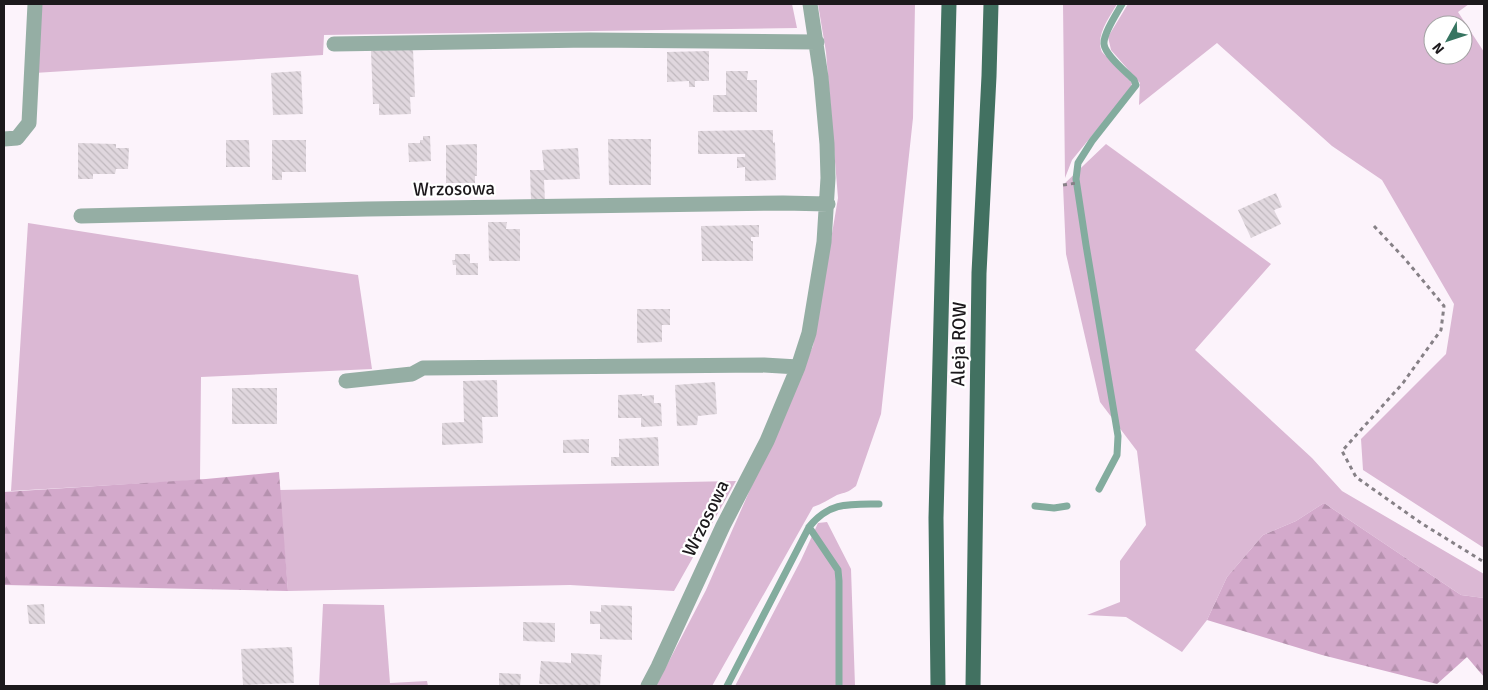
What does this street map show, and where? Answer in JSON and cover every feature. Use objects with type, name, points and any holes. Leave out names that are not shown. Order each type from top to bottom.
[{"type":"main road","name":"Aleja ROW","points":[[938,686],[937,508],[950,4]]},
{"type":"main road","name":"Aleja ROW","points":[[973,686],[979,273],[991,4]]},
{"type":"street","points":[[4,139],[17,138],[29,123],[35,4]]},
{"type":"street","name":"Wrzosowa","points":[[648,686],[723,526],[767,441],[804,352],[813,311],[828,204],[827,144],[817,42],[810,4]]},
{"type":"street","points":[[334,44],[590,40],[817,42]]},
{"type":"street","name":"Wrzosowa","points":[[81,216],[377,209],[828,204]]},
{"type":"street","points":[[346,381],[412,374],[423,368],[754,365],[798,367]]},
{"type":"path","points":[[1063,184],[1077,184]]},
{"type":"path","points":[[1374,226],[1405,259],[1444,306],[1441,330],[1403,383],[1342,451],[1356,477],[1421,523],[1484,562]]},
{"type":"shaded area","points":[[41,4],[792,4],[797,28],[324,35],[323,55],[34,73]]},
{"type":"shaded area","points":[[818,4],[915,4],[913,118],[881,414],[856,486],[813,507],[712,686],[656,686],[706,590],[813,346],[838,198],[826,52]]},
{"type":"shaded area","points":[[1063,4],[1117,4],[1104,27],[1100,46],[1102,52],[1132,83],[1130,89],[1072,160],[1065,178]]},
{"type":"shaded area","points":[[1128,4],[1469,4],[1458,12],[1460,15],[1423,15],[1423,65],[1473,65],[1473,35],[1484,52],[1484,548],[1363,470],[1361,439],[1446,354],[1454,304],[1382,180],[1332,146],[1217,43],[1139,105],[1140,83],[1111,50],[1108,37]]},
{"type":"shaded area","points":[[1106,144],[1271,264],[1195,350],[1312,458],[1342,491],[1484,574],[1484,598],[1461,595],[1324,503],[1296,521],[1263,535],[1227,577],[1207,620],[1182,652],[1126,617],[1087,615],[1120,602],[1120,561],[1146,525],[1137,451],[1100,402],[1066,254],[1063,185]]},
{"type":"shaded area","points":[[28,223],[358,275],[372,369],[201,377],[200,480],[11,491]]},
{"type":"shaded area","points":[[736,481],[674,591],[570,585],[288,591],[279,490]]},
{"type":"shaded area","points":[[827,522],[851,569],[855,686],[735,686],[801,560],[818,523]]},
{"type":"shaded area","points":[[323,604],[384,605],[390,683],[427,681],[428,686],[319,686]]},
{"type":"green space","points":[[279,472],[288,591],[5,585],[4,492],[206,479]]},
{"type":"green space","points":[[1324,503],[1461,595],[1484,598],[1484,677],[1467,657],[1437,684],[1322,655],[1207,620],[1227,577],[1263,535],[1296,521]]},
{"type":"building","points":[[413,49],[415,97],[410,97],[411,114],[379,115],[379,104],[373,104],[371,51]]},
{"type":"building","points":[[709,51],[709,81],[695,81],[695,87],[689,87],[689,81],[667,82],[667,52]]},
{"type":"building","points":[[301,71],[303,114],[273,115],[271,73]]},
{"type":"building","points":[[726,71],[748,71],[747,80],[757,80],[757,112],[713,112],[713,95],[726,95]]},
{"type":"building","points":[[773,130],[776,180],[745,181],[745,167],[737,168],[737,157],[745,157],[745,154],[698,154],[698,131]]},
{"type":"building","points":[[423,136],[430,136],[431,161],[409,162],[408,143],[420,143],[420,140],[423,140]]},
{"type":"building","points":[[608,139],[651,139],[651,185],[609,185]]},
{"type":"building","points":[[226,140],[249,140],[250,167],[226,167]]},
{"type":"building","points":[[272,140],[306,140],[306,172],[282,172],[282,180],[272,180]]},
{"type":"building","points":[[78,143],[116,144],[116,148],[129,148],[128,169],[116,169],[115,174],[93,174],[93,179],[78,179]]},
{"type":"building","points":[[477,144],[477,176],[475,176],[475,183],[446,183],[446,145]]},
{"type":"building","points":[[578,148],[580,179],[544,180],[545,201],[531,201],[530,170],[544,170],[542,150]]},
{"type":"building","points":[[1276,193],[1282,207],[1274,210],[1281,224],[1251,238],[1238,210]]},
{"type":"building","points":[[488,222],[507,222],[506,229],[520,229],[520,261],[489,261]]},
{"type":"building","points":[[759,225],[759,237],[751,237],[751,241],[753,241],[753,261],[702,261],[701,226]]},
{"type":"building","points":[[455,254],[470,254],[470,263],[478,263],[478,275],[456,275],[456,265],[453,265],[452,260],[455,260]]},
{"type":"building","points":[[637,309],[670,309],[670,325],[662,325],[662,342],[637,343]]},
{"type":"building","points":[[497,380],[498,417],[482,417],[483,443],[442,445],[442,423],[464,422],[463,381]]},
{"type":"building","points":[[715,382],[717,414],[698,416],[697,425],[677,426],[675,385]]},
{"type":"building","points":[[232,388],[277,388],[277,424],[232,424]]},
{"type":"building","points":[[642,394],[642,396],[654,395],[654,403],[661,403],[662,426],[641,427],[641,418],[618,418],[618,395]]},
{"type":"building","points":[[658,437],[659,466],[611,466],[611,457],[619,457],[619,439]]},
{"type":"building","points":[[589,439],[589,453],[563,453],[563,440]]},
{"type":"building","points":[[44,604],[45,624],[29,624],[27,605]]},
{"type":"building","points":[[601,605],[632,606],[632,640],[600,639],[600,624],[590,624],[590,611],[601,612]]},
{"type":"building","points":[[523,622],[555,623],[555,642],[523,641]]},
{"type":"building","points":[[292,647],[294,683],[243,685],[241,649]]},
{"type":"building","points":[[571,653],[602,655],[600,686],[539,684],[541,661],[571,663]]},
{"type":"building","points":[[499,673],[521,674],[520,686],[499,686]]},
{"type":"waterway","points":[[1099,489],[1117,455],[1118,436],[1076,179],[1078,163],[1092,141],[1136,85],[1134,80],[1108,53],[1104,44],[1108,29],[1122,4]]},
{"type":"waterway","points":[[727,686],[809,527],[824,513],[840,506],[879,504]]},
{"type":"waterway","points":[[1035,506],[1054,508],[1067,506]]},
{"type":"waterway","points":[[809,527],[838,570],[839,686]]}]
